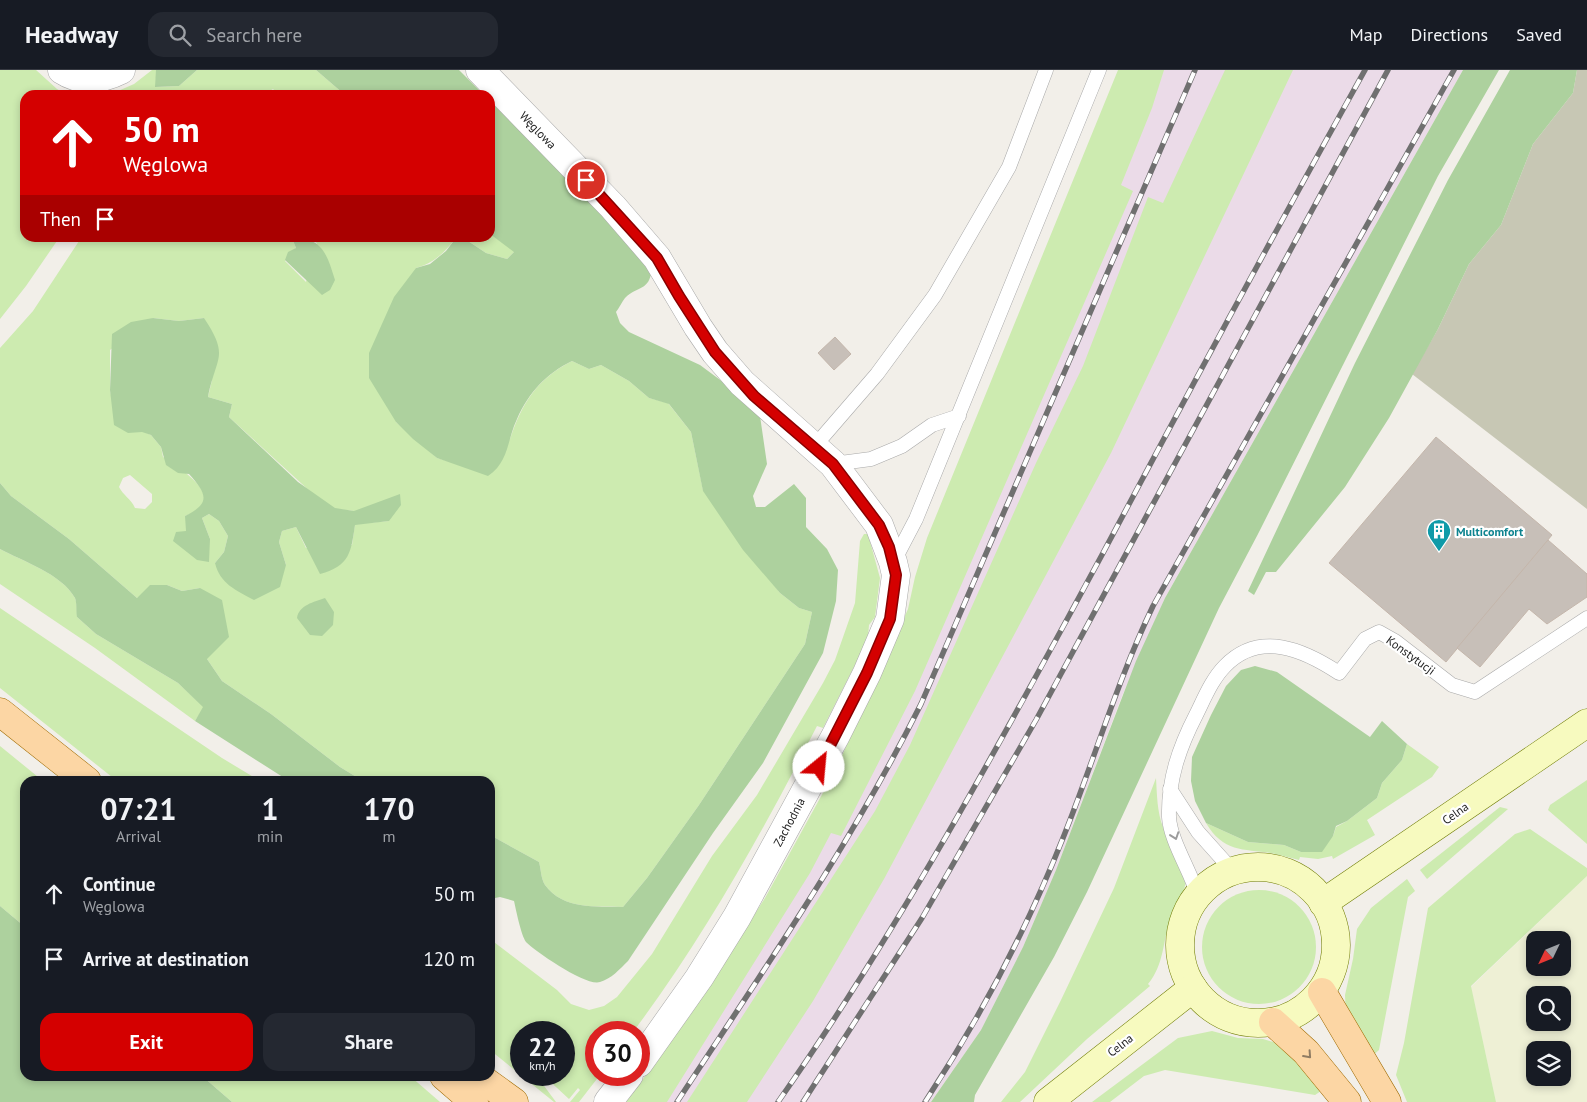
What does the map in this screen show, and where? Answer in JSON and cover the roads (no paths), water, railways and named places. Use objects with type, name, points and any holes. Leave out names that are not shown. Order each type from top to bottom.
[{"type":"main road","points":[[0,712],[81,776]]},
{"type":"main road","points":[[1322,992],[1387,1102]]},
{"type":"main road","points":[[1273,1022],[1306,1052],[1347,1102]]},
{"type":"main road","points":[[450,1081],[474,1102]]},
{"type":"main road","points":[[485,1081],[514,1102]]},
{"type":"street","points":[[62,70],[79,78],[93,80],[121,70]]},
{"type":"street","name":"Węglowa","points":[[480,70],[613,207],[657,258],[715,352],[742,383],[823,456],[879,525],[894,562]]},
{"type":"street","name":"Zachodnia","points":[[650,1048],[694,986],[737,917],[836,735],[867,673],[890,619],[896,575],[894,562]]},
{"type":"street","name":"Celna","points":[[1323,903],[1587,723]]},
{"type":"street","points":[[1268,868],[1288,873],[1305,882],[1323,903],[1330,913],[1336,933],[1336,954],[1331,974],[1322,992],[1300,1012],[1273,1022],[1254,1024],[1228,1017],[1205,1002],[1193,988],[1184,970],[1180,951],[1181,931],[1189,908],[1211,882],[1232,870],[1268,868]]},
{"type":"street","name":"Celna","points":[[1048,1102],[1193,988]]},
{"type":"street","points":[[608,1102],[621,1086]]},
{"type":"lane","points":[[958,416],[932,425],[902,446],[871,459],[823,456],[877,374],[935,295],[1009,167],[1046,70]]},
{"type":"lane","points":[[894,562],[916,519],[1098,70]]},
{"type":"lane","name":"Konstytucji","points":[[1170,789],[1181,748],[1213,682],[1225,666],[1244,652],[1262,647],[1282,646],[1315,657],[1339,673],[1365,639],[1379,632],[1395,641],[1452,685],[1475,692],[1587,618]]},
{"type":"lane","points":[[1170,789],[1198,832],[1232,870]]},
{"type":"lane","points":[[1170,789],[1169,819],[1198,896]]},
{"type":"railway","points":[[677,1102],[836,857],[894,756],[921,704],[1195,70]]},
{"type":"railway","points":[[778,1102],[866,969],[988,763],[1365,70]]},
{"type":"railway","points":[[803,1102],[922,918],[1036,720],[1388,70]]},
{"type":"railway","points":[[925,1102],[983,1006],[1034,907],[1074,809],[1128,663],[1153,606],[1454,70]]},
{"type":"place","name":"Multicomfort","points":[[1439,552]]}]
